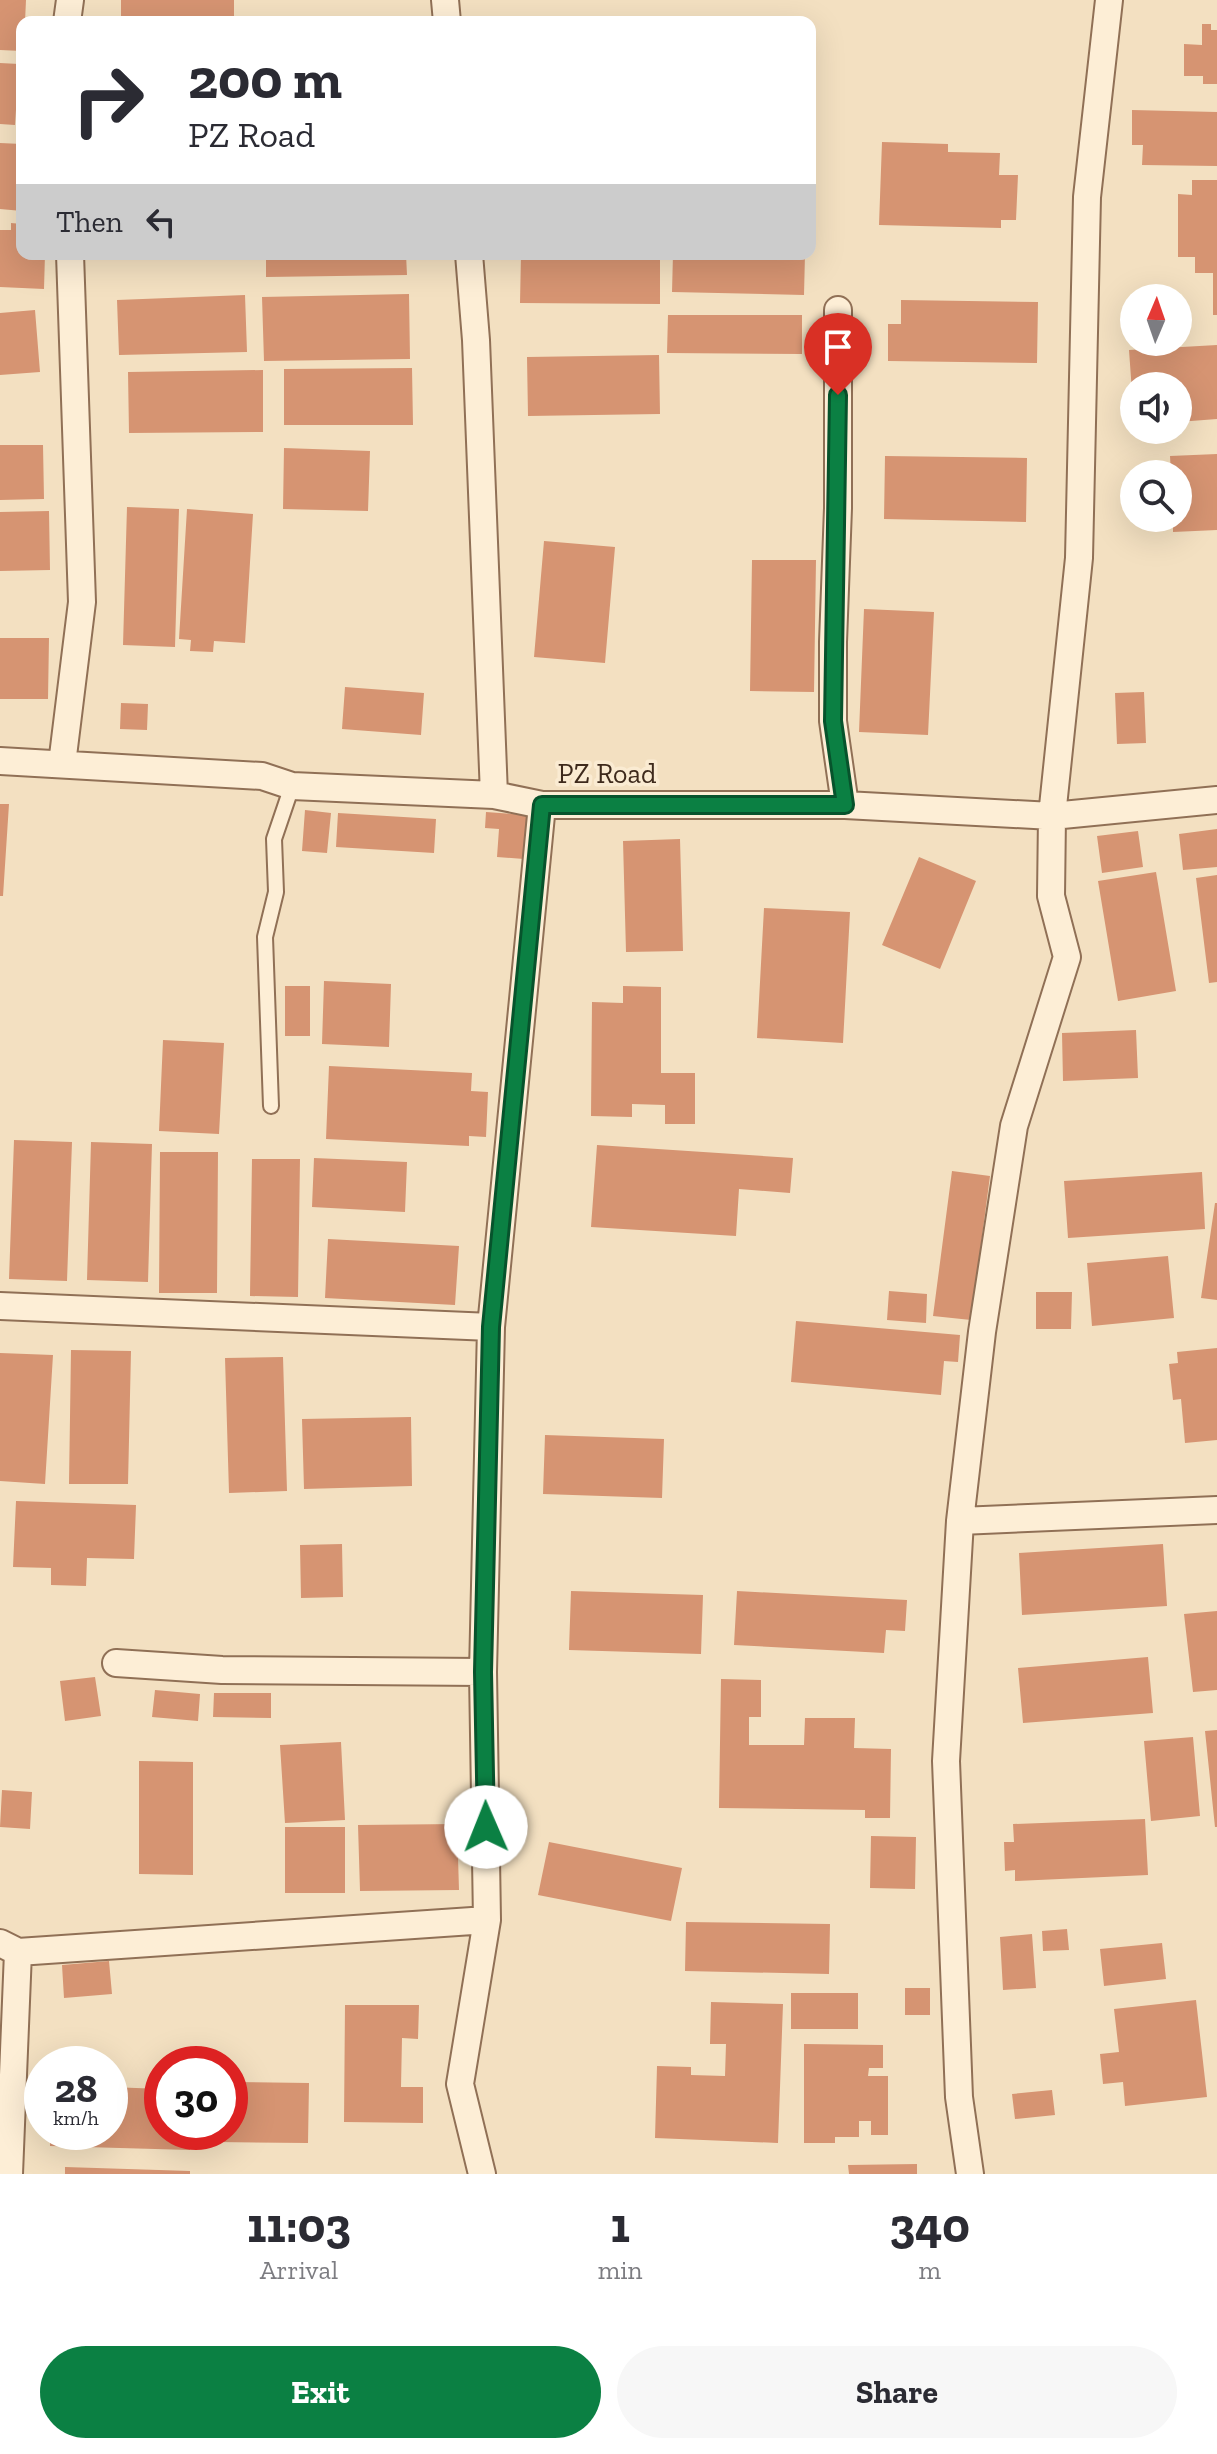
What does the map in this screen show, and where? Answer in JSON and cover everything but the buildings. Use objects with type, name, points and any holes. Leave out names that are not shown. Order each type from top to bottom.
[{"type":"street","points":[[970,2174],[959,2097],[946,1761],[960,1521],[982,1332],[1014,1126],[1067,957],[1051,896],[1052,816],[1079,558],[1087,197],[1109,0]]},
{"type":"street","points":[[62,764],[82,602],[70,260]]},
{"type":"street","points":[[469,260],[476,340],[494,795]]},
{"type":"street","points":[[838,310],[838,508],[833,721],[845,805]]},
{"type":"street","name":"PZ Road","points":[[0,761],[262,776],[292,786],[494,795],[542,805],[845,805],[1052,816],[1217,800]]},
{"type":"street","points":[[482,2174],[460,2084],[487,1920],[483,1672],[491,1327],[542,805]]},
{"type":"street","points":[[0,1306],[491,1327]]},
{"type":"street","points":[[960,1521],[1217,1510]]},
{"type":"street","points":[[116,1663],[222,1670],[483,1672]]},
{"type":"street","points":[[9,2174],[9,1947],[487,1920]]},
{"type":"lane","points":[[271,1106],[265,937],[276,892],[274,839],[292,786]]},
{"type":"route","points":[[486,1827],[483,1672],[491,1327],[542,805],[845,805],[833,721],[838,395]]}]
